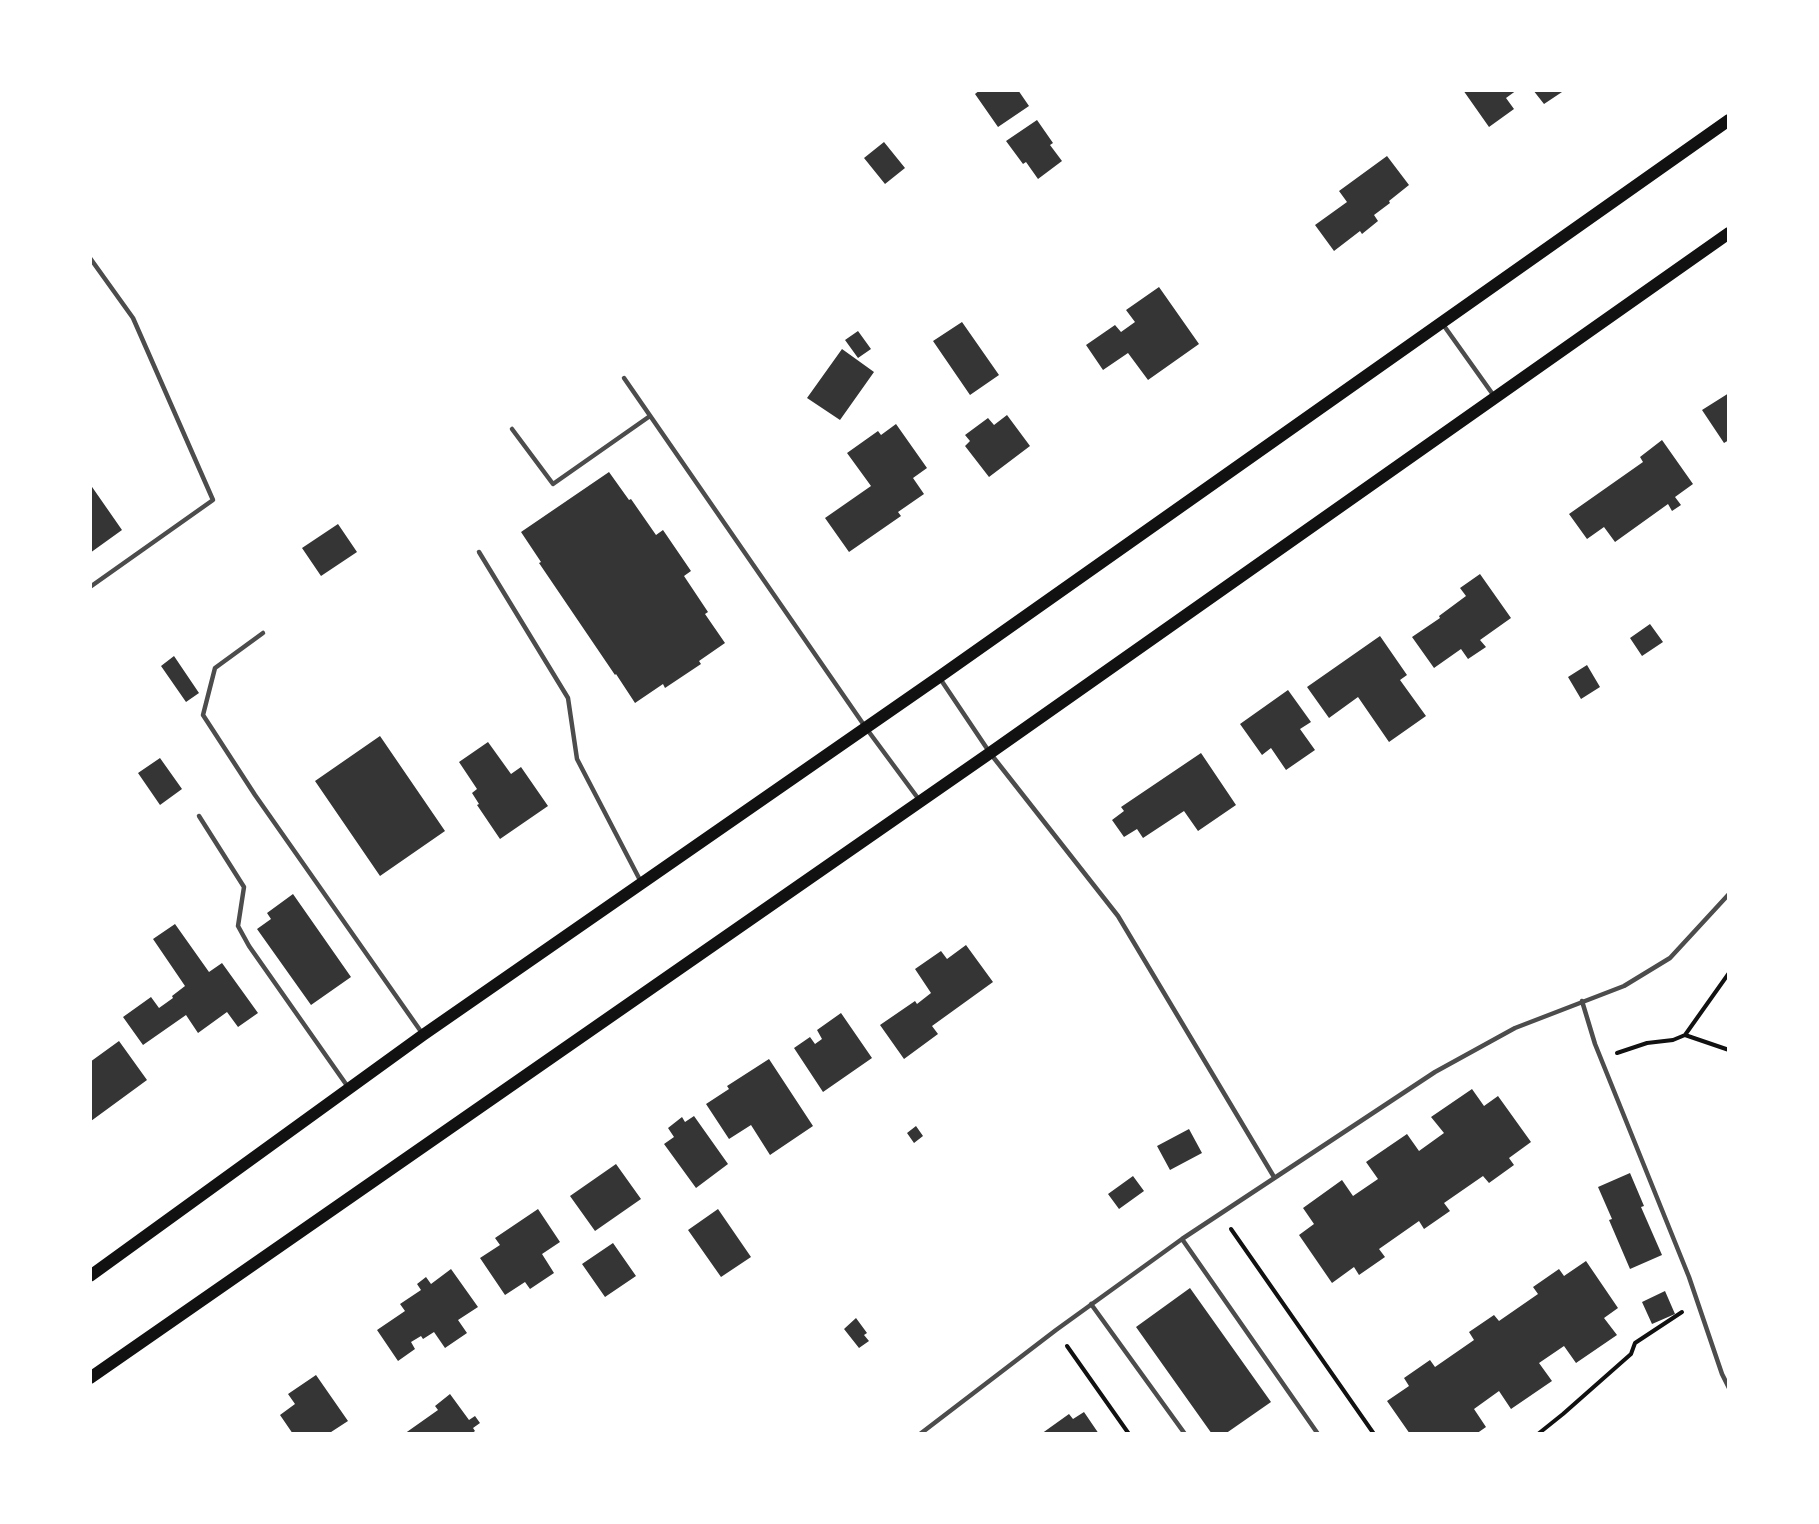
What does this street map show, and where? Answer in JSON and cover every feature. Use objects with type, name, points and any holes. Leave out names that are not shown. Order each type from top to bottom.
[{"type":"main road","points":[[90,1276],[423,1035],[939,677],[1729,120]]},
{"type":"main road","points":[[90,1378],[990,753],[1729,233]]},
{"type":"lane","points":[[90,258],[133,318],[213,500],[90,587]]},
{"type":"lane","points":[[1442,323],[1495,398]]},
{"type":"lane","points":[[624,378],[866,728],[920,801]]},
{"type":"lane","points":[[512,429],[552,484],[650,416]]},
{"type":"lane","points":[[479,552],[568,698],[577,759],[642,883]]},
{"type":"lane","points":[[263,633],[215,668],[203,715],[255,795],[423,1035]]},
{"type":"lane","points":[[939,677],[990,753],[1118,916],[1274,1177]]},
{"type":"lane","points":[[199,816],[244,887],[238,926],[249,946],[349,1089]]},
{"type":"lane","points":[[920,1434],[1056,1330],[1182,1239],[1435,1072],[1515,1028],[1624,986],[1671,958],[1729,894]]},
{"type":"lane","points":[[1582,1001],[1601,1059],[1729,1388]]},
{"type":"lane","points":[[1182,1239],[1318,1434]]},
{"type":"lane","points":[[1091,1304],[1185,1434]]},
{"type":"path","points":[[1601,1059],[1647,1043],[1673,1040],[1685,1035],[1729,973]]},
{"type":"path","points":[[1685,1035],[1729,1050]]},
{"type":"path","points":[[1220,1214],[1374,1434]]},
{"type":"path","points":[[1538,1434],[1631,1354],[1635,1343],[1697,1301]]},
{"type":"path","points":[[1056,1330],[1129,1434]]},
{"type":"building","points":[[980,90],[1018,90],[1029,106],[998,127],[975,94]]},
{"type":"building","points":[[1463,90],[1517,90],[1506,98],[1514,109],[1489,127]]},
{"type":"building","points":[[1533,90],[1565,90],[1544,104]]},
{"type":"building","points":[[1037,120],[1053,143],[1050,145],[1062,161],[1038,179],[1026,162],[1023,164],[1006,141]]},
{"type":"building","points":[[884,142],[905,168],[885,184],[864,158]]},
{"type":"building","points":[[1387,156],[1409,185],[1374,215],[1378,221],[1362,234],[1360,231],[1334,251],[1315,225],[1347,202],[1339,191]]},
{"type":"building","points":[[1159,287],[1199,344],[1148,380],[1128,353],[1103,370],[1086,345],[1115,325],[1121,332],[1135,322],[1126,310]]},
{"type":"building","points":[[962,322],[999,375],[970,395],[933,341]]},
{"type":"building","points":[[858,331],[871,349],[858,358],[845,340]]},
{"type":"building","points":[[842,349],[874,372],[840,420],[807,398]]},
{"type":"building","points":[[1729,393],[1729,440],[1724,443],[1702,410]]},
{"type":"building","points":[[1007,415],[1030,446],[989,477],[965,446],[970,441],[965,435],[988,418],[994,425]]},
{"type":"building","points":[[896,424],[927,468],[913,478],[924,494],[898,512],[901,516],[849,552],[825,518],[871,486],[847,453],[878,431],[881,435]]},
{"type":"building","points":[[1662,440],[1693,484],[1675,497],[1681,505],[1672,511],[1668,504],[1615,542],[1604,527],[1587,539],[1569,514],[1643,462],[1640,457]]},
{"type":"building","points":[[609,472],[656,535],[663,530],[691,571],[684,576],[708,612],[705,614],[725,643],[699,661],[701,664],[665,688],[663,684],[635,703],[539,563],[541,562],[521,532]]},
{"type":"building","points":[[90,484],[122,530],[90,553]]},
{"type":"building","points":[[338,524],[357,552],[321,576],[302,548]]},
{"type":"building","points":[[1480,574],[1511,618],[1480,640],[1486,647],[1468,659],[1461,649],[1434,668],[1412,637],[1466,596],[1460,588]]},
{"type":"building","points":[[1650,624],[1663,642],[1642,656],[1630,638]]},
{"type":"building","points":[[1380,636],[1407,675],[1400,680],[1426,716],[1389,742],[1358,697],[1329,718],[1307,687]]},
{"type":"building","points":[[174,656],[199,693],[186,702],[161,666]]},
{"type":"building","points":[[1587,665],[1600,687],[1581,699],[1568,677]]},
{"type":"building","points":[[1288,690],[1311,722],[1300,729],[1315,750],[1286,770],[1271,748],[1262,755],[1240,724]]},
{"type":"building","points":[[380,736],[445,831],[380,876],[315,781]]},
{"type":"building","points":[[488,742],[511,774],[521,767],[548,806],[500,839],[477,805],[479,804],[472,793],[477,789],[459,762]]},
{"type":"building","points":[[1201,753],[1236,805],[1198,831],[1184,811],[1143,838],[1137,829],[1124,837],[1112,820],[1124,811],[1121,807]]},
{"type":"building","points":[[160,758],[182,789],[160,805],[138,773]]},
{"type":"building","points":[[293,894],[351,977],[311,1005],[257,929],[271,919],[267,913]]},
{"type":"building","points":[[175,924],[209,972],[222,963],[258,1013],[238,1027],[227,1012],[198,1033],[186,1015],[143,1045],[123,1017],[151,997],[159,1008],[185,986],[153,939]]},
{"type":"building","points":[[966,945],[993,982],[932,1026],[938,1034],[904,1059],[880,1025],[915,1001],[917,1004],[931,993],[915,969],[941,951],[947,959]]},
{"type":"building","points":[[841,1013],[872,1058],[823,1092],[794,1048],[810,1037],[815,1044],[822,1039],[817,1030]]},
{"type":"building","points":[[119,1041],[147,1080],[91,1121],[90,1062]]},
{"type":"building","points":[[769,1059],[813,1126],[770,1155],[751,1125],[729,1139],[706,1104],[729,1089],[727,1086]]},
{"type":"building","points":[[1472,1089],[1484,1106],[1498,1096],[1531,1142],[1509,1158],[1514,1165],[1489,1183],[1483,1176],[1444,1203],[1450,1211],[1424,1229],[1419,1221],[1379,1249],[1385,1257],[1359,1275],[1354,1267],[1332,1283],[1299,1235],[1314,1224],[1303,1208],[1342,1180],[1353,1196],[1378,1179],[1366,1162],[1407,1134],[1419,1151],[1444,1133],[1431,1117]]},
{"type":"building","points":[[694,1116],[728,1164],[696,1188],[664,1144],[674,1137],[668,1128],[682,1117],[685,1122]]},
{"type":"building","points":[[916,1126],[923,1136],[914,1143],[907,1133]]},
{"type":"building","points":[[1189,1129],[1202,1153],[1170,1170],[1157,1146]]},
{"type":"building","points":[[616,1164],[641,1199],[595,1231],[570,1196]]},
{"type":"building","points":[[1630,1173],[1644,1206],[1641,1207],[1662,1255],[1630,1269],[1598,1187]]},
{"type":"building","points":[[1133,1176],[1144,1191],[1119,1209],[1108,1194]]},
{"type":"building","points":[[538,1209],[560,1242],[542,1254],[554,1273],[530,1289],[525,1282],[505,1295],[480,1258],[500,1245],[495,1238]]},
{"type":"building","points":[[718,1209],[751,1257],[721,1277],[688,1230]]},
{"type":"building","points":[[613,1243],[636,1276],[605,1297],[582,1264]]},
{"type":"building","points":[[1586,1261],[1618,1308],[1604,1318],[1617,1335],[1576,1363],[1564,1346],[1539,1363],[1552,1381],[1511,1409],[1499,1391],[1474,1409],[1486,1427],[1476,1434],[1410,1434],[1387,1401],[1409,1386],[1404,1378],[1430,1360],[1435,1367],[1474,1340],[1469,1332],[1494,1315],[1499,1321],[1538,1294],[1533,1287],[1559,1269],[1564,1276]]},
{"type":"building","points":[[451,1269],[478,1307],[458,1320],[467,1333],[445,1348],[434,1332],[423,1339],[421,1336],[411,1342],[415,1349],[398,1361],[377,1330],[405,1311],[400,1304],[421,1290],[417,1284],[426,1277],[431,1284]]},
{"type":"building","points":[[1190,1288],[1271,1402],[1225,1434],[1212,1434],[1136,1327]]},
{"type":"building","points":[[1665,1291],[1675,1314],[1652,1324],[1642,1302]]},
{"type":"building","points":[[856,1318],[867,1333],[864,1335],[869,1341],[859,1348],[844,1329]]},
{"type":"building","points":[[316,1375],[348,1421],[328,1434],[293,1434],[280,1415],[295,1404],[288,1394]]},
{"type":"building","points":[[450,1394],[469,1420],[475,1416],[480,1423],[473,1428],[475,1431],[471,1434],[404,1434],[438,1410],[435,1406]]},
{"type":"building","points":[[1084,1412],[1099,1434],[1041,1434],[1069,1414],[1073,1419]]}]
